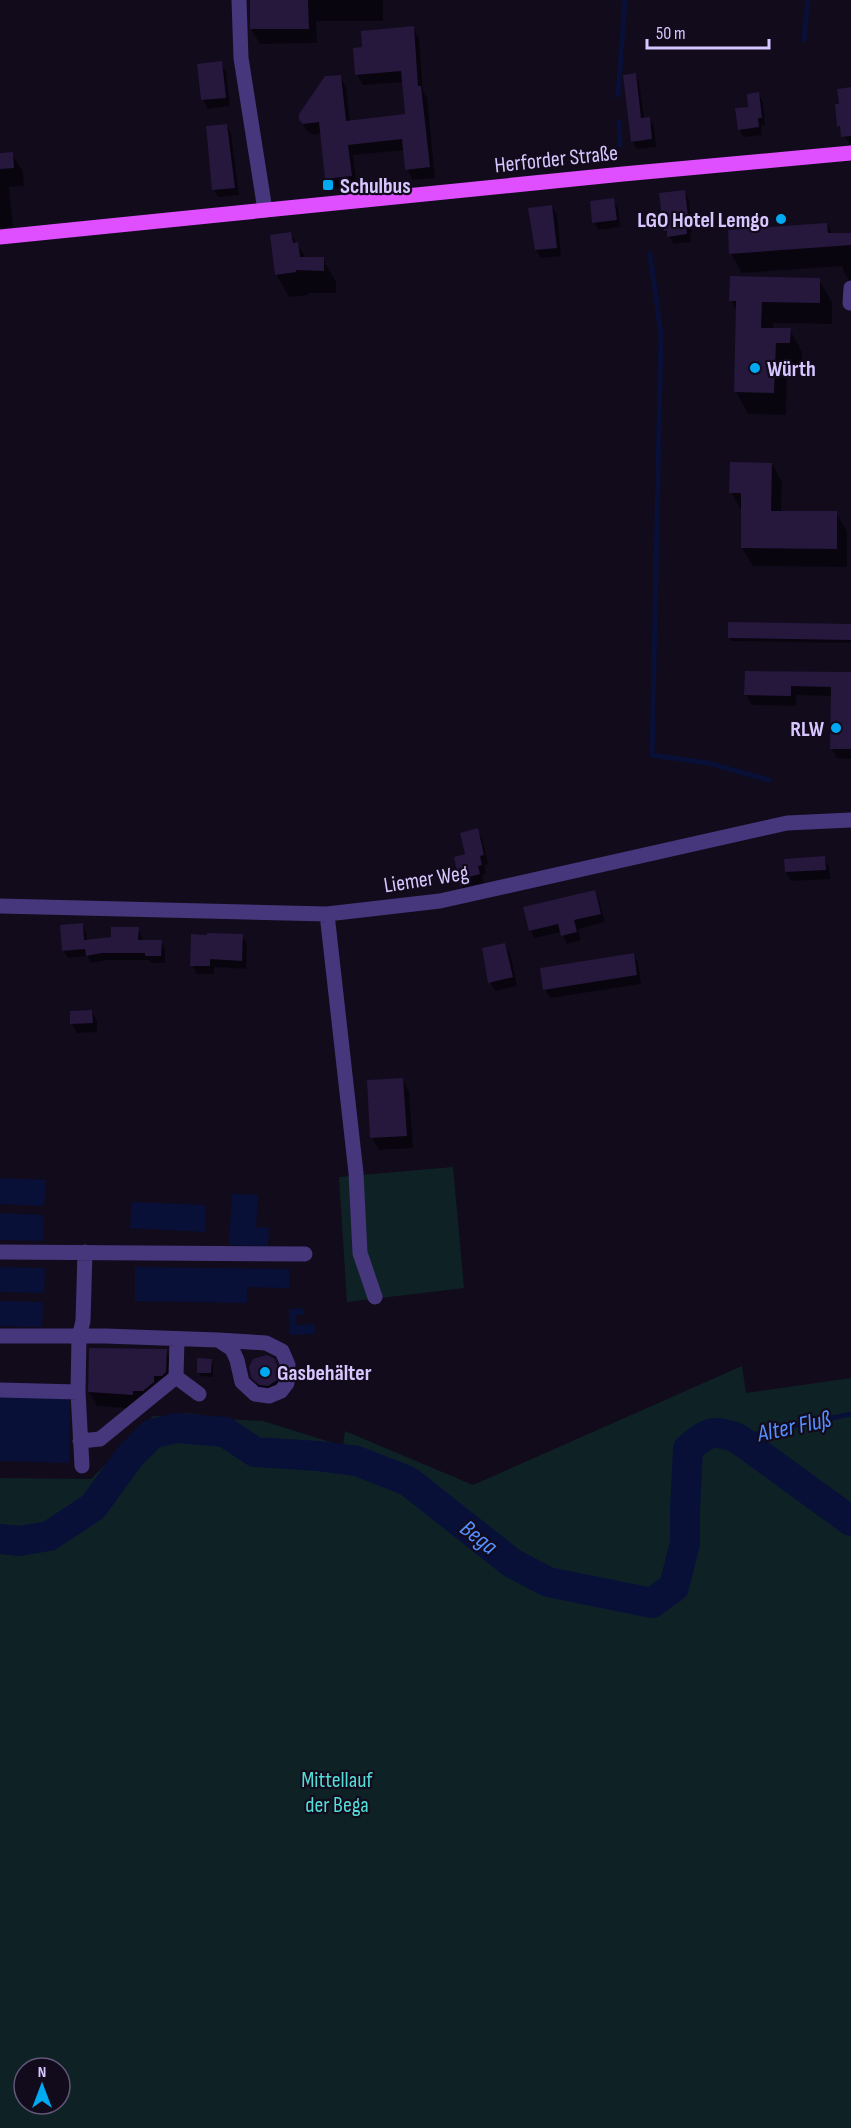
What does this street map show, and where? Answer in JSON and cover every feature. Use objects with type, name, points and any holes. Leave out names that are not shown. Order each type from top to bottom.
[{"type":"main road","name":"Herforder Straße","points":[[0,237],[851,153]]},
{"type":"street","points":[[239,0],[241,58],[265,210]]},
{"type":"street","name":"Liemer Weg","points":[[0,906],[327,914],[440,901],[787,823],[851,820]]},
{"type":"street","points":[[327,914],[356,1173],[360,1253],[375,1297]]},
{"type":"street","points":[[0,1252],[305,1254]]},
{"type":"street","points":[[82,1466],[78,1392],[85,1252]]},
{"type":"street","points":[[0,1336],[177,1338],[218,1340],[266,1343],[282,1351],[288,1365],[287,1383],[281,1391],[269,1396],[255,1394],[242,1382],[232,1349],[218,1340]]},
{"type":"street","points":[[80,1441],[100,1439],[176,1377],[177,1338]]},
{"type":"street","points":[[176,1377],[199,1394]]},
{"type":"street","points":[[0,1390],[78,1392]]},
{"type":"green space","points":[[453,1167],[464,1288],[347,1302],[339,1177]]},
{"type":"green space","name":"Mittellauf der Bega","points":[[742,1366],[746,1393],[851,1378],[851,2128],[0,2128],[0,1478],[91,1479],[153,1416],[187,1413],[225,1419],[263,1421],[343,1446],[345,1431],[473,1485]]},
{"type":"shaded area","points":[[0,1178],[46,1180],[44,1206],[0,1204]]},
{"type":"shaded area","points":[[232,1194],[258,1195],[256,1227],[269,1228],[268,1246],[229,1245]]},
{"type":"shaded area","points":[[132,1202],[206,1205],[205,1232],[130,1228]]},
{"type":"shaded area","points":[[0,1213],[44,1215],[43,1241],[0,1240]]},
{"type":"shaded area","points":[[0,1267],[45,1268],[44,1293],[0,1292]]},
{"type":"shaded area","points":[[135,1267],[289,1269],[289,1288],[247,1287],[247,1303],[135,1301]]},
{"type":"shaded area","points":[[0,1301],[43,1302],[42,1327],[0,1326]]},
{"type":"shaded area","points":[[304,1308],[304,1315],[296,1315],[296,1325],[314,1324],[315,1334],[290,1335],[289,1309]]},
{"type":"shaded area","points":[[0,1396],[70,1398],[69,1463],[0,1461]]},
{"type":"building","points":[[250,0],[308,0],[309,29],[250,29]]},
{"type":"building","points":[[414,26],[418,86],[421,86],[430,167],[405,170],[402,139],[348,145],[352,176],[325,179],[319,122],[303,124],[299,120],[299,114],[325,76],[341,75],[346,121],[405,114],[401,71],[355,75],[353,48],[362,47],[361,31]]},
{"type":"building","points":[[222,61],[226,98],[201,100],[197,64]]},
{"type":"building","points":[[636,73],[641,118],[650,117],[652,139],[631,142],[623,75]]},
{"type":"building","points":[[851,87],[851,136],[841,137],[840,126],[837,127],[835,104],[839,104],[837,89]]},
{"type":"building","points":[[759,92],[762,118],[758,118],[759,127],[738,130],[735,108],[748,107],[747,94]]},
{"type":"building","points":[[227,124],[235,188],[212,190],[206,126]]},
{"type":"building","points":[[13,152],[14,168],[0,169],[0,153]]},
{"type":"building","points":[[685,190],[689,225],[686,225],[687,234],[667,237],[667,231],[663,228],[659,193]]},
{"type":"building","points":[[614,198],[617,220],[592,223],[590,201]]},
{"type":"building","points":[[552,205],[557,248],[535,250],[528,208]]},
{"type":"building","points":[[827,223],[828,233],[851,233],[851,245],[729,254],[728,230]]},
{"type":"building","points":[[291,232],[293,243],[298,242],[300,257],[324,257],[324,271],[296,270],[296,272],[275,275],[270,235]]},
{"type":"building","points":[[730,276],[820,278],[820,303],[762,302],[761,328],[791,328],[790,343],[776,343],[774,393],[734,392],[736,301],[729,301]]},
{"type":"building","points":[[730,462],[772,463],[771,511],[837,511],[837,549],[741,548],[741,493],[729,493]]},
{"type":"building","points":[[728,622],[851,624],[851,640],[728,638]]},
{"type":"building","points":[[745,671],[851,672],[851,749],[830,749],[831,687],[791,686],[791,696],[744,695]]},
{"type":"building","points":[[478,828],[484,855],[480,856],[482,865],[478,866],[480,874],[469,877],[464,886],[460,886],[454,857],[465,854],[460,833]]},
{"type":"building","points":[[825,856],[826,870],[785,872],[784,859]]},
{"type":"building","points":[[595,890],[601,914],[574,920],[577,932],[561,936],[558,924],[529,931],[523,907]]},
{"type":"building","points":[[83,923],[84,940],[111,937],[111,927],[139,927],[138,940],[162,940],[161,956],[145,956],[145,953],[102,953],[86,956],[85,949],[62,951],[60,925]]},
{"type":"building","points":[[207,933],[243,934],[242,961],[210,959],[210,966],[190,966],[191,934],[207,935]]},
{"type":"building","points":[[505,943],[513,977],[488,983],[482,948]]},
{"type":"building","points":[[634,953],[637,975],[543,990],[540,968]]},
{"type":"building","points":[[92,1010],[93,1023],[70,1024],[70,1011]]},
{"type":"building","points":[[403,1078],[407,1136],[370,1138],[367,1080]]},
{"type":"building","points":[[89,1348],[167,1349],[166,1372],[162,1376],[154,1376],[154,1382],[143,1391],[133,1391],[133,1395],[88,1392]]},
{"type":"building","name":"Gasbehälter","points":[[266,1355],[274,1358],[278,1367],[277,1380],[268,1386],[259,1385],[251,1377],[249,1367],[253,1359]]},
{"type":"building","points":[[197,1358],[212,1359],[211,1373],[197,1373]]},
{"type":"waterway","points":[[618,95],[625,0]]},
{"type":"waterway","points":[[804,40],[808,0]]},
{"type":"waterway","points":[[619,122],[620,145]]},
{"type":"waterway","points":[[650,254],[661,334],[652,755],[708,763],[769,780]]},
{"type":"waterway","name":"Alter Fluß","points":[[737,1438],[851,1414]]},
{"type":"waterway","name":"Bega","points":[[0,1539],[19,1541],[49,1536],[93,1507],[130,1456],[152,1434],[176,1428],[225,1432],[255,1452],[357,1461],[408,1481],[512,1563],[548,1582],[652,1603],[674,1587],[685,1543],[688,1449],[705,1436],[716,1433],[737,1438],[851,1521]]},
{"type":"place","name":"Schulbus","points":[[328,185]]},
{"type":"place","name":"LGO Hotel Lemgo","points":[[781,219]]},
{"type":"place","name":"Würth","points":[[755,368]]},
{"type":"place","name":"RLW","points":[[836,728]]},
{"type":"place","name":"Gasbehälter","points":[[265,1372]]}]
